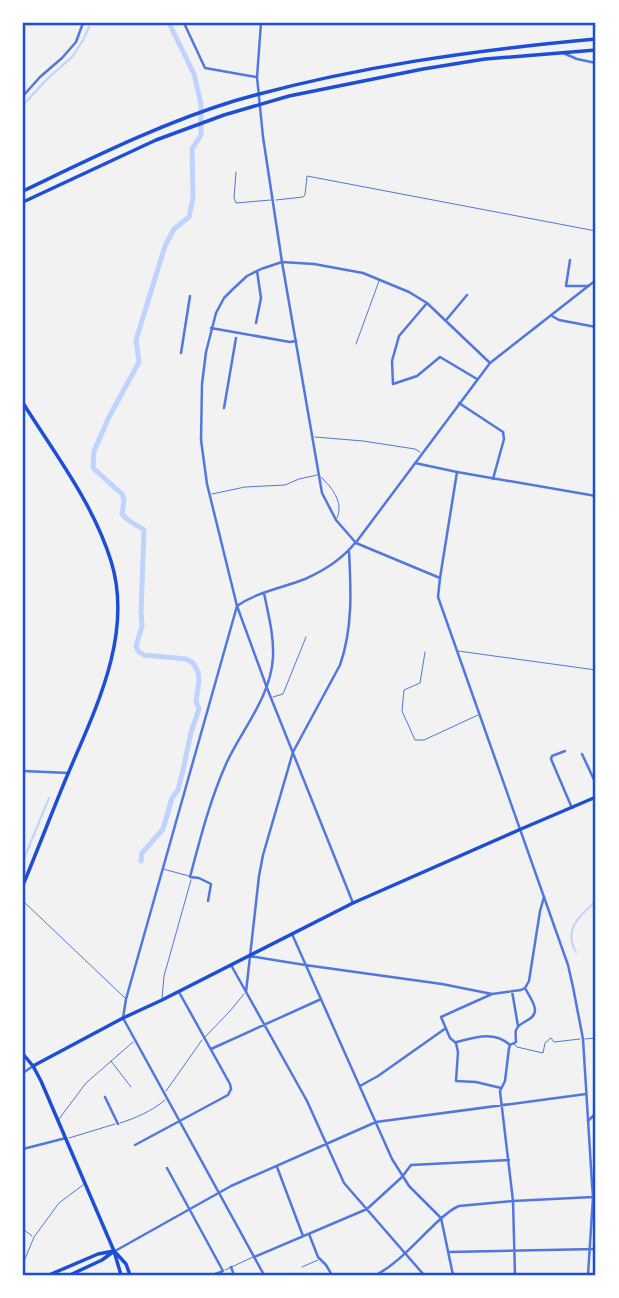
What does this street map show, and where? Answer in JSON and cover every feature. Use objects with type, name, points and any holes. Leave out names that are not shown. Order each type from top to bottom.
[{"type":"main road","points":[[23,191],[153,131],[233,102],[422,59],[596,39]]},
{"type":"main road","points":[[23,202],[156,140],[276,100],[361,81],[485,59],[596,52]]},
{"type":"main road","points":[[23,403],[87,504],[99,529],[112,563],[117,587],[118,614],[112,659],[88,730],[23,885]]},
{"type":"main road","points":[[33,1066],[353,903],[596,797]]},
{"type":"main road","points":[[23,1054],[33,1066],[58,1120],[114,1251],[121,1275]]},
{"type":"main road","points":[[49,1275],[99,1254],[114,1251]]},
{"type":"main road","points":[[70,1275],[102,1260],[114,1251]]},
{"type":"main road","points":[[114,1251],[126,1265],[130,1275]]},
{"type":"street","points":[[23,96],[76,42],[83,23]]},
{"type":"street","points":[[184,23],[205,68],[257,76]]},
{"type":"street","points":[[261,23],[257,76],[263,136],[322,493],[336,520],[356,542],[440,578]]},
{"type":"street","points":[[563,53],[577,59],[596,62],[596,52]]},
{"type":"street","points":[[570,260],[566,286],[589,286]]},
{"type":"street","points":[[353,903],[237,606],[210,494],[201,440],[205,358],[211,328],[224,298],[247,276],[282,262],[314,264],[363,273],[409,292],[427,303],[490,363]]},
{"type":"street","points":[[256,323],[261,298],[257,271]]},
{"type":"street","points":[[264,1275],[123,1018],[126,999],[237,606],[264,593],[305,579],[349,551],[490,363],[596,280]]},
{"type":"street","points":[[446,320],[467,295]]},
{"type":"street","points":[[181,353],[190,296]]},
{"type":"street","points":[[427,303],[399,336],[392,361],[393,384],[417,376],[440,357],[477,379]]},
{"type":"street","points":[[552,316],[559,320],[596,327]]},
{"type":"street","points":[[211,328],[296,341]]},
{"type":"street","points":[[224,408],[236,338]]},
{"type":"street","points":[[459,403],[503,432],[504,439],[494,479]]},
{"type":"street","points":[[415,463],[596,496]]},
{"type":"street","points":[[457,472],[438,597],[568,965],[583,1039],[594,1197],[588,1275]]},
{"type":"street","points":[[246,992],[263,855],[293,752],[344,653],[351,599],[349,551]]},
{"type":"street","points":[[208,901],[211,884],[200,878],[190,877],[218,782],[267,688],[273,657],[264,593]]},
{"type":"street","points":[[565,751],[552,756],[551,759],[572,807]]},
{"type":"street","points":[[582,754],[596,784]]},
{"type":"street","points":[[23,771],[69,772]]},
{"type":"street","points":[[501,1088],[456,1081],[456,1043],[450,1038],[441,1017],[492,994],[525,988],[529,981],[544,897]]},
{"type":"street","points":[[292,934],[391,1159],[402,1177],[441,1218],[453,1275]]},
{"type":"street","points":[[249,956],[455,986],[492,994]]},
{"type":"street","points":[[231,965],[307,1101],[344,1183],[424,1275]]},
{"type":"street","points":[[518,1026],[532,1018],[535,1012],[525,988]]},
{"type":"street","points":[[512,991],[518,1026],[516,1042],[512,1044],[505,1081],[500,1091],[513,1201],[515,1275]]},
{"type":"street","points":[[135,1145],[228,1095],[230,1089],[230,1084],[179,992]]},
{"type":"street","points":[[211,1049],[321,999]]},
{"type":"street","points":[[360,1086],[446,1028]]},
{"type":"street","points":[[456,1043],[474,1038],[494,1037],[512,1044]]},
{"type":"street","points":[[23,1073],[33,1066]]},
{"type":"street","points":[[114,1251],[231,1186],[376,1122],[586,1094]]},
{"type":"street","points":[[105,1097],[118,1124]]},
{"type":"street","points":[[589,1121],[596,1113]]},
{"type":"street","points":[[23,1149],[66,1139]]},
{"type":"street","points":[[254,1257],[367,1209],[402,1177],[411,1165],[509,1160]]},
{"type":"street","points":[[277,1166],[303,1236]]},
{"type":"street","points":[[167,1168],[223,1271],[214,1275]]},
{"type":"street","points":[[376,1275],[387,1269],[441,1218],[459,1206],[594,1197]]},
{"type":"street","points":[[309,1234],[320,1259],[332,1275]]},
{"type":"street","points":[[449,1252],[596,1249]]},
{"type":"street","points":[[231,1267],[234,1275]]},
{"type":"lane","points":[[236,172],[236,203],[303,197],[307,176],[596,231]]},
{"type":"lane","points":[[356,344],[379,278]]},
{"type":"lane","points":[[312,437],[363,441],[415,449],[422,453]]},
{"type":"lane","points":[[210,494],[244,487],[285,485],[318,475],[334,492],[339,503],[340,514],[336,520]]},
{"type":"lane","points":[[271,698],[283,694],[306,637]]},
{"type":"lane","points":[[458,651],[596,670]]},
{"type":"lane","points":[[425,652],[419,683],[404,690],[402,710],[415,740],[424,740],[480,714]]},
{"type":"lane","points":[[162,1000],[164,976],[191,881],[190,877],[163,869]]},
{"type":"lane","points":[[23,901],[126,999]]},
{"type":"lane","points":[[164,1094],[204,1037],[246,992]]},
{"type":"lane","points":[[512,1044],[543,1053],[545,1043],[551,1038],[554,1042],[596,1038]]},
{"type":"lane","points":[[58,1120],[86,1083],[134,1041]]},
{"type":"lane","points":[[111,1061],[131,1087]]},
{"type":"lane","points":[[66,1139],[118,1124],[158,1106],[167,1098]]},
{"type":"lane","points":[[23,1264],[34,1237],[59,1203],[85,1184]]},
{"type":"lane","points":[[23,1229],[34,1237]]},
{"type":"lane","points":[[223,1271],[254,1257]]},
{"type":"lane","points":[[302,1267],[320,1259]]},
{"type":"waterway","points":[[23,104],[72,57],[91,23]]},
{"type":"waterway","points":[[141,861],[142,853],[163,829],[172,798],[178,790],[199,709],[196,701],[198,672],[193,663],[186,659],[144,655],[138,651],[136,646],[142,626],[144,530],[122,514],[122,494],[93,468],[94,451],[139,362],[136,340],[165,246],[174,229],[189,217],[193,198],[192,149],[201,135],[201,104],[194,74],[169,23]]},
{"type":"waterway","points":[[23,861],[49,798]]},
{"type":"waterway","points":[[576,952],[572,944],[572,930],[579,918],[596,901]]}]
